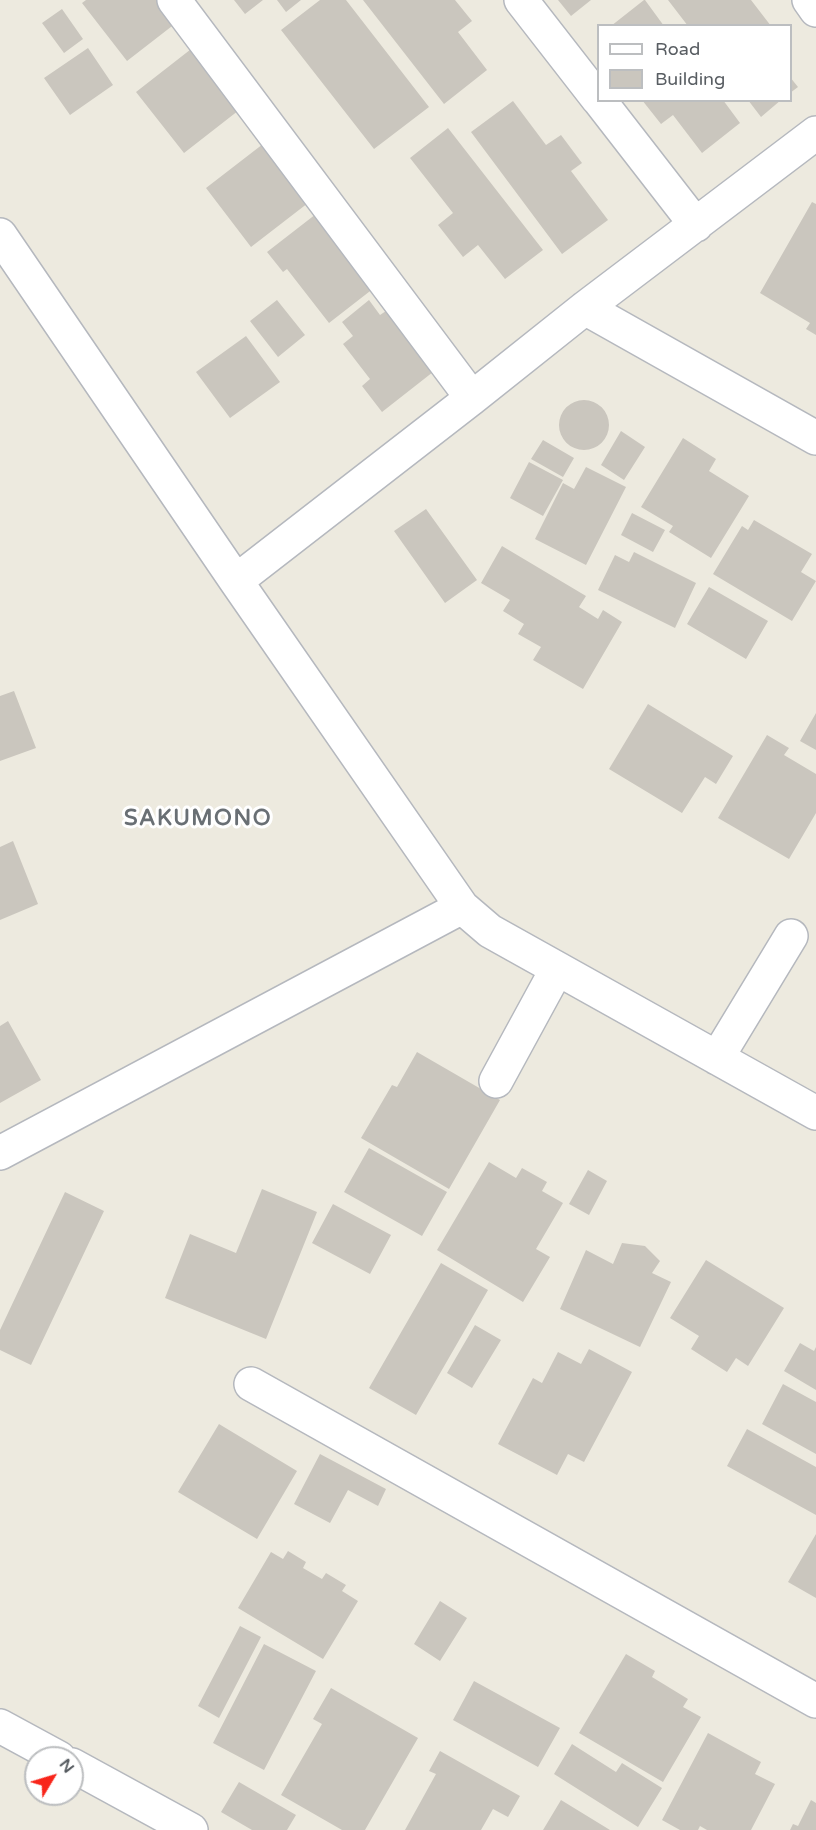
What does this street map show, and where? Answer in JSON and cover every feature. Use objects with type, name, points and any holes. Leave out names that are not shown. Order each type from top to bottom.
[{"type":"street","points":[[174,0],[472,398]]},
{"type":"street","points":[[521,0],[597,97]]},
{"type":"street","points":[[809,0],[816,10]]},
{"type":"street","points":[[601,102],[696,225]]},
{"type":"street","points":[[236,581],[585,308],[816,133]]},
{"type":"street","points":[[0,235],[462,907],[490,931],[816,1113]]},
{"type":"street","points":[[585,308],[816,438]]},
{"type":"street","points":[[0,1153],[462,907]]},
{"type":"street","points":[[717,1058],[791,936]]},
{"type":"street","points":[[496,1081],[557,969]]},
{"type":"street","points":[[251,1384],[816,1701]]},
{"type":"street","points":[[0,1726],[37,1746]]},
{"type":"street","points":[[84,1772],[191,1830]]},
{"type":"building","points":[[86,0],[158,0],[176,23],[127,61],[82,3]]},
{"type":"building","points":[[234,0],[263,0],[245,14]]},
{"type":"building","points":[[277,0],[301,0],[286,12]]},
{"type":"building","points":[[320,0],[346,0],[429,107],[374,149],[281,30]]},
{"type":"building","points":[[363,0],[455,0],[472,21],[458,32],[487,70],[444,104]]},
{"type":"building","points":[[558,0],[591,0],[571,16]]},
{"type":"building","points":[[644,0],[663,24],[614,24]]},
{"type":"building","points":[[668,0],[751,0],[769,24],[686,24]]},
{"type":"building","points":[[62,9],[83,39],[64,53],[42,23]]},
{"type":"building","points":[[195,46],[243,107],[184,153],[136,92]]},
{"type":"building","points":[[88,48],[113,85],[70,115],[44,78]]},
{"type":"building","points":[[792,80],[798,87],[792,92]]},
{"type":"building","points":[[513,101],[546,145],[561,135],[582,163],[571,171],[608,220],[562,254],[471,132]]},
{"type":"building","points":[[644,102],[724,102],[740,123],[702,153],[673,115],[661,124]]},
{"type":"building","points":[[750,102],[779,102],[761,117]]},
{"type":"building","points":[[448,128],[543,250],[505,279],[478,245],[463,257],[438,225],[453,213],[410,158]]},
{"type":"building","points":[[263,144],[308,203],[251,247],[206,188]]},
{"type":"building","points":[[812,202],[816,204],[816,335],[806,329],[810,323],[760,293]]},
{"type":"building","points":[[316,214],[383,281],[329,323],[287,269],[283,272],[267,252]]},
{"type":"building","points":[[277,300],[305,335],[278,357],[250,321]]},
{"type":"building","points":[[369,300],[380,315],[386,311],[433,372],[382,412],[362,386],[370,379],[343,344],[353,336],[342,322]]},
{"type":"building","points":[[246,336],[280,382],[230,418],[196,372]]},
{"type":"building","points":[[579,400],[589,400],[602,407],[609,420],[609,430],[602,443],[589,450],[579,450],[570,446],[563,439],[559,430],[559,420],[563,411],[570,404]]},
{"type":"building","points":[[621,431],[645,447],[624,480],[601,465]]},
{"type":"building","points":[[683,438],[716,459],[709,471],[749,496],[711,558],[669,532],[673,526],[641,507]]},
{"type":"building","points":[[543,440],[574,458],[563,477],[531,459]]},
{"type":"building","points":[[529,462],[563,480],[543,516],[510,498]]},
{"type":"building","points":[[586,467],[626,487],[586,565],[535,539],[563,483],[574,489]]},
{"type":"building","points":[[426,509],[477,580],[445,603],[394,531]]},
{"type":"building","points":[[632,513],[665,530],[653,552],[621,535]]},
{"type":"building","points":[[754,520],[812,554],[801,572],[816,581],[792,621],[713,574],[742,526],[748,530]]},
{"type":"building","points":[[502,546],[586,596],[579,607],[598,619],[603,610],[622,622],[583,689],[533,660],[541,647],[518,634],[524,624],[503,611],[510,600],[481,583]]},
{"type":"building","points":[[634,552],[696,583],[675,628],[598,590],[615,555],[629,562]]},
{"type":"building","points":[[709,587],[768,621],[746,659],[687,624]]},
{"type":"building","points":[[14,691],[36,748],[0,761],[0,696]]},
{"type":"building","points":[[648,704],[733,756],[716,784],[705,777],[682,813],[609,769]]},
{"type":"building","points":[[816,713],[816,750],[800,741]]},
{"type":"building","points":[[767,735],[789,748],[784,755],[816,774],[816,813],[789,859],[718,818]]},
{"type":"building","points":[[13,841],[38,904],[0,920],[0,847]]},
{"type":"building","points":[[8,1021],[41,1080],[0,1103],[0,1026]]},
{"type":"building","points":[[417,1052],[500,1100],[449,1189],[361,1138],[392,1085],[397,1087]]},
{"type":"building","points":[[369,1148],[447,1192],[422,1236],[344,1192]]},
{"type":"building","points":[[489,1162],[516,1178],[522,1168],[547,1182],[542,1191],[563,1203],[536,1249],[550,1257],[523,1302],[437,1250]]},
{"type":"building","points":[[588,1170],[607,1181],[589,1215],[569,1204]]},
{"type":"building","points":[[262,1189],[317,1212],[266,1339],[165,1298],[190,1234],[236,1253]]},
{"type":"building","points":[[65,1192],[104,1211],[31,1365],[0,1350],[0,1330]]},
{"type":"building","points":[[333,1204],[391,1235],[370,1274],[312,1243]]},
{"type":"building","points":[[622,1243],[645,1246],[660,1261],[652,1273],[671,1282],[640,1347],[560,1309],[586,1250],[613,1264]]},
{"type":"building","points":[[706,1260],[784,1308],[748,1366],[736,1358],[727,1372],[691,1349],[699,1336],[670,1318]]},
{"type":"building","points":[[441,1263],[488,1290],[416,1415],[369,1388]]},
{"type":"building","points":[[475,1325],[501,1340],[472,1388],[447,1373]]},
{"type":"building","points":[[800,1343],[814,1351],[816,1347],[816,1390],[784,1371]]},
{"type":"building","points":[[589,1349],[632,1372],[584,1462],[568,1454],[557,1475],[498,1444],[533,1378],[542,1383],[558,1352],[581,1364]]},
{"type":"building","points":[[783,1384],[816,1402],[816,1454],[762,1424]]},
{"type":"building","points":[[219,1424],[297,1471],[257,1539],[178,1492]]},
{"type":"building","points":[[747,1429],[816,1467],[816,1515],[727,1466]]},
{"type":"building","points":[[320,1454],[386,1489],[378,1506],[348,1490],[330,1523],[294,1504]]},
{"type":"building","points":[[816,1534],[816,1598],[788,1582]]},
{"type":"building","points":[[288,1551],[306,1562],[303,1568],[322,1579],[326,1573],[346,1585],[342,1591],[358,1601],[323,1659],[238,1608],[271,1552],[283,1559]]},
{"type":"building","points":[[440,1601],[467,1618],[440,1661],[414,1644]]},
{"type":"building","points":[[240,1626],[261,1637],[219,1718],[198,1706]]},
{"type":"building","points":[[264,1644],[316,1671],[264,1770],[213,1743]]},
{"type":"building","points":[[626,1654],[655,1671],[652,1677],[688,1699],[683,1707],[701,1717],[663,1782],[579,1733]]},
{"type":"building","points":[[474,1681],[560,1728],[538,1767],[453,1720]]},
{"type":"building","points":[[331,1688],[418,1738],[365,1830],[342,1830],[281,1795],[322,1724],[313,1719]]},
{"type":"building","points":[[708,1733],[761,1762],[755,1774],[775,1784],[751,1830],[707,1830],[700,1826],[698,1830],[680,1830],[662,1820]]},
{"type":"building","points":[[572,1744],[616,1772],[622,1763],[662,1788],[638,1827],[554,1774]]},
{"type":"building","points":[[440,1751],[520,1796],[508,1817],[493,1809],[481,1830],[405,1830],[436,1774],[429,1771]]},
{"type":"building","points":[[239,1782],[296,1815],[287,1830],[252,1830],[221,1812]]},
{"type":"building","points":[[561,1800],[610,1830],[543,1830]]},
{"type":"building","points":[[811,1800],[816,1803],[816,1830],[790,1830],[793,1824],[798,1826]]},
{"type":"district","name":"SAKUMONO","points":[[198,819]]}]
